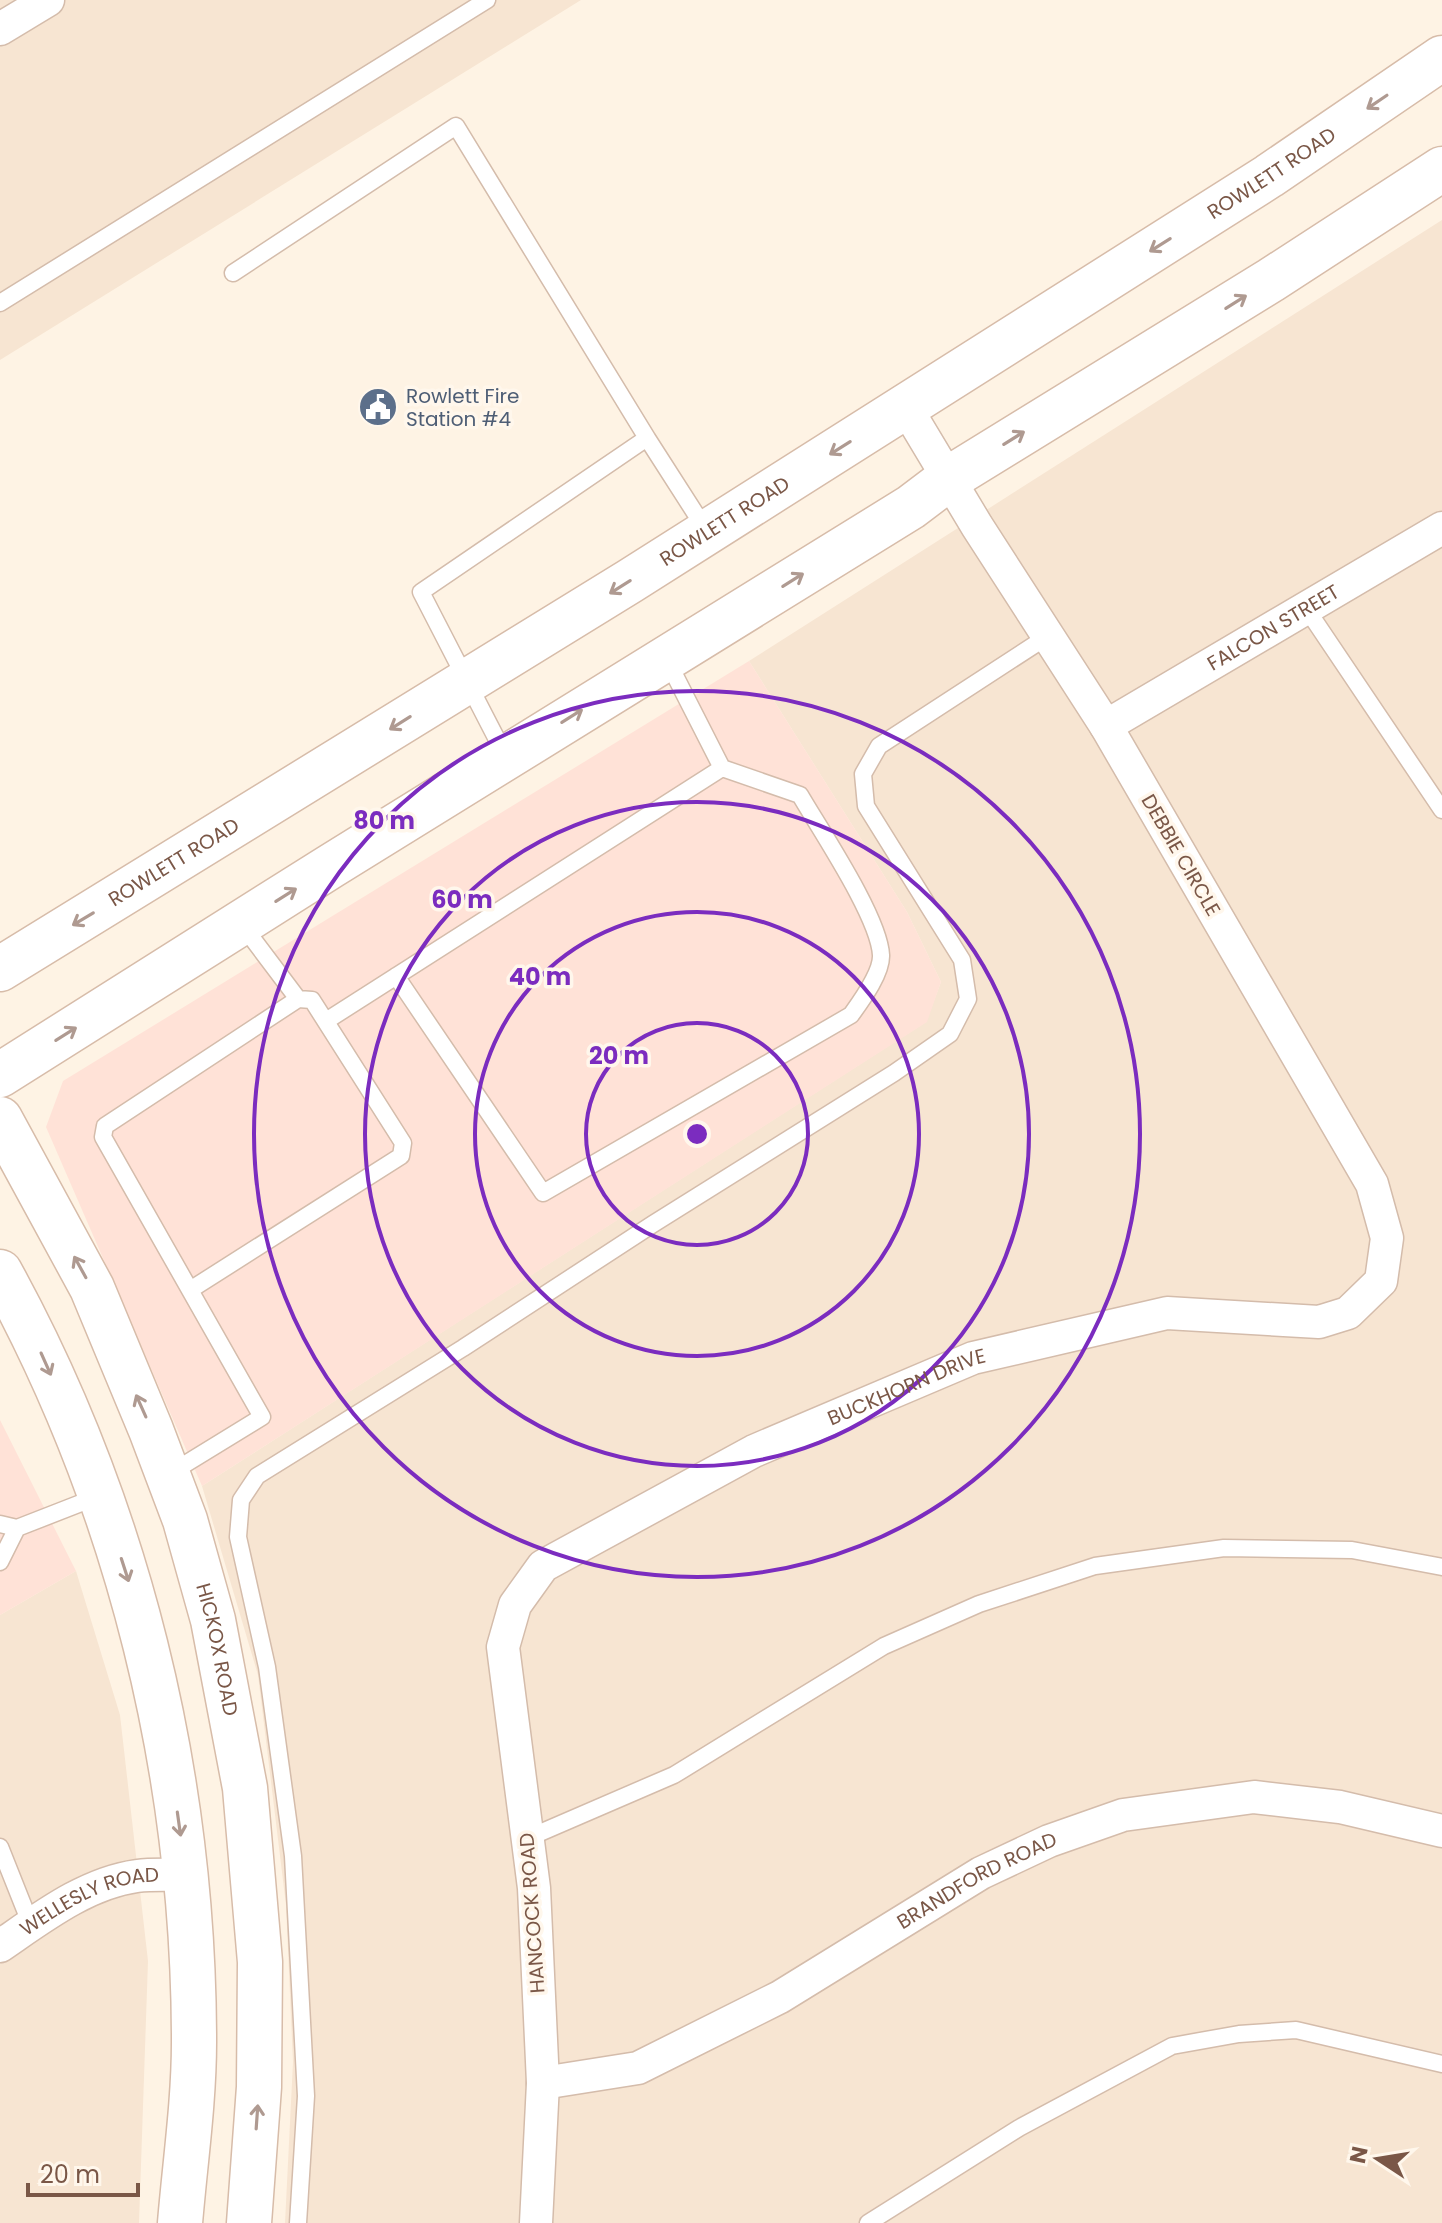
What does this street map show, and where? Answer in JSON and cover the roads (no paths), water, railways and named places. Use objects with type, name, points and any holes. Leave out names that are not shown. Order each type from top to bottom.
[{"type":"main road","name":"ROWLETT ROAD","points":[[0,969],[707,532],[1269,176],[1442,58]]},
{"type":"main road","points":[[0,1075],[911,507],[948,479],[1258,288],[1442,169]]},
{"type":"main road","name":"HICKOX ROAD","points":[[0,1119],[92,1288],[185,1520],[213,1620],[245,1788],[260,1962],[259,2087],[249,2223]]},
{"type":"main road","points":[[0,1272],[28,1323],[75,1428],[101,1496],[139,1611],[170,1762],[186,1875],[194,2044],[180,2223]]},
{"type":"main road","points":[[101,1496],[168,1475]]},
{"type":"street","points":[[0,29],[48,0]]},
{"type":"street","name":"DEBBIE CIRCLE","points":[[905,406],[948,479],[1106,726],[1372,1184],[1387,1238],[1381,1281],[1348,1313]]},
{"type":"street","name":"FALCON STREET","points":[[1106,726],[1442,528]]},
{"type":"street","name":"BUCKHORN DRIVE","points":[[515,1605],[543,1566],[754,1451],[973,1358],[1167,1313],[1319,1322],[1348,1313]]},
{"type":"street","name":"HANCOCK ROAD","points":[[515,1605],[503,1647],[534,1888],[543,2083],[536,2223]]},
{"type":"street","name":"BRANDFORD ROAD","points":[[543,2083],[638,2068],[780,1997],[981,1873],[1049,1841],[1123,1815],[1254,1797],[1340,1807],[1442,1831]]},
{"type":"street","name":"WELLESLY ROAD","points":[[0,1946],[92,1889],[136,1876],[186,1875]]},
{"type":"lane","points":[[0,303],[487,0]]},
{"type":"lane","points":[[233,273],[456,126],[707,532]]},
{"type":"lane","points":[[506,758],[421,592],[647,438]]},
{"type":"lane","points":[[1306,608],[1442,810]]},
{"type":"lane","points":[[298,2223],[306,2096],[293,1856],[267,1667],[238,1537],[241,1500],[257,1476],[463,1348],[894,1073],[950,1034],[968,999],[962,960],[866,806],[863,774],[879,746],[1048,636]]},
{"type":"lane","points":[[396,976],[543,1193],[851,1015],[870,988],[881,957],[868,913],[800,795],[722,768],[667,658]]},
{"type":"lane","points":[[326,1021],[722,768]]},
{"type":"lane","points":[[241,923],[298,999]]},
{"type":"lane","points":[[168,1475],[262,1417],[103,1137],[105,1126],[298,999],[312,1000],[403,1143],[401,1156],[190,1290]]},
{"type":"lane","points":[[0,1562],[8,1526],[101,1496]]},
{"type":"lane","points":[[528,1838],[674,1775],[884,1646],[979,1604],[1095,1566],[1224,1548],[1352,1550],[1442,1567]]},
{"type":"lane","points":[[0,1847],[31,1925]]},
{"type":"lane","points":[[868,2223],[1019,2128],[1172,2046],[1239,2034],[1296,2030],[1442,2064]]},
{"type":"place","name":"Rowlett Fire Station #4","points":[[378,407]]}]
